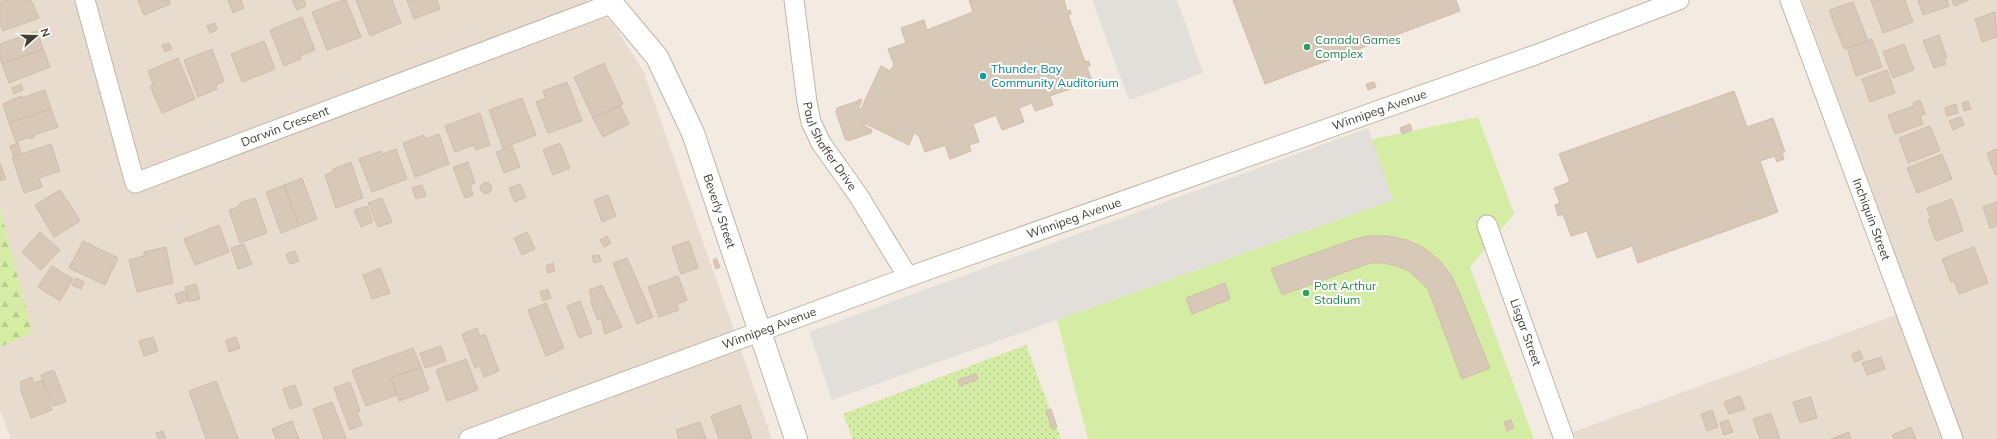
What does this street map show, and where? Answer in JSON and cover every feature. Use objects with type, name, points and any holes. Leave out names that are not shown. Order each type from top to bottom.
[{"type":"street","name":"Darwin Crescent","points":[[84,0],[135,183],[611,2]]},
{"type":"street","name":"Paul Shaffer Drive","points":[[794,0],[807,102],[812,122],[821,143],[858,195],[908,277]]},
{"type":"street","name":"Winnipeg Avenue","points":[[469,439],[908,277],[1528,58],[1679,0]]},
{"type":"street","name":"Inchiquin Street","points":[[1790,0],[1953,439]]},
{"type":"street","name":"Beverly Street","points":[[611,2],[657,57],[693,133],[796,439]]},
{"type":"street","name":"Lisgar Street","points":[[1487,225],[1564,439]]},
{"type":"shaded area","points":[[0,0],[587,0],[613,24],[643,70],[772,439],[11,439],[0,410],[0,347],[32,333],[0,208]]},
{"type":"shaded area","points":[[1092,0],[1177,0],[1203,73],[1129,100]]},
{"type":"shaded area","points":[[1802,0],[1997,0],[1997,439],[1576,439],[1573,432],[1915,308]]},
{"type":"shaded area","points":[[1368,128],[1393,200],[832,400],[809,332]]},
{"type":"green space","name":"Port Arthur Stadium","points":[[1478,117],[1514,214],[1470,267],[1534,439],[1088,439],[1057,320],[1393,200],[1369,140]]},
{"type":"green space","points":[[0,208],[32,333],[0,347]]},
{"type":"green space","points":[[1026,345],[1061,439],[853,439],[843,414]]},
{"type":"building","points":[[4,0],[31,0],[39,18],[3,31],[0,24],[0,2]]},
{"type":"building","points":[[138,0],[169,0],[170,4],[144,15]]},
{"type":"building","points":[[228,0],[241,0],[244,8],[233,13]]},
{"type":"building","points":[[292,0],[304,0],[306,6],[297,10]]},
{"type":"building","points":[[346,0],[361,37],[327,50],[312,12]]},
{"type":"building","points":[[356,0],[392,0],[401,23],[370,36]]},
{"type":"building","points":[[407,0],[437,0],[440,9],[414,19]]},
{"type":"building","name":"Thunder Bay Community Auditorium","points":[[969,0],[1064,0],[1067,11],[1070,10],[1071,14],[1068,15],[1085,62],[1089,61],[1090,66],[1087,67],[1092,81],[1050,96],[1053,105],[1035,111],[1032,103],[1019,108],[1024,122],[1002,130],[996,115],[973,124],[979,142],[969,145],[971,151],[950,159],[945,145],[925,152],[919,136],[914,133],[909,145],[866,124],[863,125],[872,130],[871,133],[848,141],[845,139],[836,112],[837,108],[858,101],[859,99],[862,100],[858,109],[861,109],[881,66],[890,71],[894,65],[888,49],[906,43],[901,28],[924,20],[927,30],[973,12]]},
{"type":"building","name":"Canada Games Complex","points":[[1233,0],[1456,0],[1460,11],[1265,84]]},
{"type":"building","points":[[1871,0],[1905,0],[1913,22],[1883,33]]},
{"type":"building","points":[[1918,0],[1947,0],[1949,6],[1923,15]]},
{"type":"building","points":[[1952,0],[1969,0],[1954,6]]},
{"type":"building","points":[[1853,2],[1868,41],[1844,49],[1829,10]]},
{"type":"building","points":[[1995,12],[1997,37],[1982,42],[1975,19]]},
{"type":"building","points":[[302,17],[315,50],[300,56],[301,59],[284,66],[270,30]]},
{"type":"building","points":[[215,23],[217,30],[210,33],[207,26]]},
{"type":"building","points":[[37,31],[43,49],[2,64],[0,58],[0,44]]},
{"type":"building","points":[[1939,35],[1947,58],[1944,59],[1946,64],[1934,68],[1923,41]]},
{"type":"building","points":[[1872,39],[1882,67],[1856,76],[1847,48]]},
{"type":"building","points":[[264,41],[275,69],[242,82],[231,54]]},
{"type":"building","points":[[169,43],[172,49],[165,52],[162,45]]},
{"type":"building","points":[[1904,44],[1914,70],[1893,78],[1883,52]]},
{"type":"building","points":[[43,49],[50,67],[9,83],[2,64]]},
{"type":"building","points":[[212,49],[224,81],[216,85],[217,89],[198,97],[184,60]]},
{"type":"building","points":[[178,58],[195,99],[162,113],[150,86],[153,84],[148,71]]},
{"type":"building","points":[[604,63],[623,104],[593,118],[574,77]]},
{"type":"building","points":[[1887,70],[1895,93],[1870,102],[1862,79]]},
{"type":"building","points":[[567,82],[582,121],[548,133],[536,102],[546,98],[543,91]]},
{"type":"building","points":[[1374,82],[1376,87],[1368,90],[1366,84]]},
{"type":"building","points":[[21,84],[23,90],[14,94],[12,88]]},
{"type":"building","points":[[45,90],[51,109],[9,123],[3,104],[22,96],[22,98]]},
{"type":"building","points":[[1734,91],[1747,127],[1773,118],[1785,152],[1782,153],[1784,159],[1777,162],[1775,156],[1760,161],[1778,212],[1638,263],[1632,246],[1597,258],[1587,231],[1571,236],[1563,214],[1558,216],[1555,205],[1560,203],[1554,188],[1570,182],[1559,154]]},
{"type":"building","points":[[522,98],[536,135],[503,148],[489,110]]},
{"type":"building","points":[[1920,100],[1925,114],[1920,116],[1923,124],[1895,134],[1888,115],[1914,106],[1913,103]]},
{"type":"building","points":[[1968,101],[1971,109],[1964,111],[1962,103]]},
{"type":"building","points":[[1956,104],[1958,113],[1947,116],[1945,108]]},
{"type":"building","points":[[620,105],[629,124],[603,137],[593,118]]},
{"type":"building","points":[[51,109],[58,127],[34,135],[35,137],[30,139],[29,137],[16,142],[9,123]]},
{"type":"building","points":[[480,113],[490,145],[476,150],[474,145],[455,152],[445,126]]},
{"type":"building","points":[[1961,117],[1964,125],[1953,130],[1949,121]]},
{"type":"building","points":[[1410,124],[1412,130],[1402,134],[1400,128]]},
{"type":"building","points":[[1930,126],[1940,151],[1908,163],[1899,138]]},
{"type":"building","points":[[439,134],[449,164],[415,177],[403,143],[424,135],[425,139]]},
{"type":"building","points":[[18,143],[21,153],[14,156],[10,146]]},
{"type":"building","points":[[560,143],[570,168],[553,175],[543,150]]},
{"type":"building","points":[[51,144],[60,171],[39,178],[42,187],[24,193],[12,157]]},
{"type":"building","points":[[512,146],[520,167],[504,173],[496,152]]},
{"type":"building","points":[[396,149],[407,179],[372,192],[359,159],[381,151],[382,154]]},
{"type":"building","points":[[1997,149],[1997,174],[1995,175],[1987,153]]},
{"type":"building","points":[[1942,154],[1952,179],[1917,193],[1907,168]]},
{"type":"building","points":[[351,162],[363,198],[336,208],[325,175],[334,171],[333,169]]},
{"type":"building","points":[[468,162],[475,183],[470,185],[473,195],[465,198],[453,167]]},
{"type":"building","points":[[0,163],[6,179],[0,181]]},
{"type":"building","points":[[302,178],[317,219],[299,226],[284,185]]},
{"type":"building","points":[[486,182],[490,184],[492,188],[490,192],[486,194],[482,192],[480,188],[482,184]]},
{"type":"building","points":[[520,184],[526,197],[515,202],[509,188]]},
{"type":"building","points":[[284,185],[299,226],[281,233],[266,192]]},
{"type":"building","points":[[422,185],[426,196],[416,199],[412,188]]},
{"type":"building","points":[[60,190],[80,221],[54,237],[35,205]]},
{"type":"building","points":[[608,195],[616,216],[602,222],[594,200]]},
{"type":"building","points":[[255,198],[267,233],[240,243],[229,210],[238,207],[240,203]]},
{"type":"building","points":[[382,198],[392,222],[378,227],[368,203]]},
{"type":"building","points":[[1952,199],[1963,231],[1936,241],[1928,220],[1931,219],[1927,208]]},
{"type":"building","points":[[1997,202],[1997,226],[1990,228],[1983,207]]},
{"type":"building","points":[[367,206],[373,222],[361,227],[354,210]]},
{"type":"building","points":[[219,225],[229,252],[195,265],[184,239]]},
{"type":"building","points":[[40,232],[60,250],[41,270],[22,252]]},
{"type":"building","points":[[527,232],[535,249],[522,255],[514,238]]},
{"type":"building","points":[[607,236],[611,243],[604,247],[600,240]]},
{"type":"building","points":[[1367,236],[1388,236],[1407,240],[1424,248],[1440,261],[1451,275],[1460,294],[1490,368],[1462,379],[1428,289],[1409,271],[1397,266],[1384,263],[1370,263],[1282,295],[1271,269]]},
{"type":"building","points":[[83,241],[118,258],[105,285],[69,268]]},
{"type":"building","points":[[689,241],[698,268],[681,274],[672,247]]},
{"type":"building","points":[[244,244],[252,264],[238,269],[231,248]]},
{"type":"building","points":[[166,247],[173,283],[137,292],[129,260],[144,256],[144,252]]},
{"type":"building","points":[[1974,247],[1988,283],[1959,294],[1954,281],[1951,282],[1942,259]]},
{"type":"building","points":[[295,251],[299,261],[290,264],[286,254]]},
{"type":"building","points":[[599,255],[601,261],[594,263],[592,256]]},
{"type":"building","points":[[627,258],[653,317],[637,324],[613,263]]},
{"type":"building","points":[[716,258],[720,267],[716,269],[713,260]]},
{"type":"building","points":[[553,263],[555,271],[548,273],[546,266]]},
{"type":"building","points":[[52,266],[73,279],[60,301],[38,287]]},
{"type":"building","points":[[380,268],[390,293],[372,299],[363,275]]},
{"type":"building","points":[[678,276],[687,300],[677,304],[679,310],[659,317],[648,287]]},
{"type":"building","points":[[76,278],[84,282],[81,289],[72,285]]},
{"type":"building","points":[[1225,283],[1230,299],[1192,314],[1186,298]]},
{"type":"building","points":[[196,284],[200,299],[189,302],[185,287]]},
{"type":"building","points":[[602,285],[622,327],[605,334],[601,318],[598,320],[590,301],[592,300],[589,290]]},
{"type":"building","points":[[548,289],[551,298],[543,301],[540,292]]},
{"type":"building","points":[[185,291],[188,300],[178,304],[175,294]]},
{"type":"building","points":[[580,301],[592,333],[579,338],[567,306]]},
{"type":"building","points":[[546,303],[564,348],[546,356],[528,310]]},
{"type":"building","points":[[477,328],[480,336],[485,334],[499,371],[484,377],[480,366],[475,368],[462,334]]},
{"type":"building","points":[[153,337],[158,351],[144,356],[139,341]]},
{"type":"building","points":[[236,337],[240,348],[229,352],[226,340]]},
{"type":"building","points":[[441,346],[446,361],[425,368],[420,353]]},
{"type":"building","points":[[413,348],[421,367],[391,378],[397,395],[366,406],[352,370]]},
{"type":"building","points":[[1860,351],[1863,359],[1854,362],[1852,354]]},
{"type":"building","points":[[1881,357],[1885,369],[1867,375],[1862,363]]},
{"type":"building","points":[[466,359],[478,390],[447,401],[436,370]]},
{"type":"building","points":[[421,367],[429,390],[399,401],[391,378]]},
{"type":"building","points":[[54,370],[66,402],[53,406],[41,375]]},
{"type":"building","points":[[976,374],[978,379],[960,386],[958,380]]},
{"type":"building","points":[[32,377],[34,383],[42,380],[52,410],[31,418],[20,388],[22,387],[20,382]]},
{"type":"building","points":[[216,381],[238,438],[236,439],[206,439],[189,391]]},
{"type":"building","points":[[350,382],[360,411],[357,412],[362,425],[350,430],[334,388]]},
{"type":"building","points":[[295,385],[302,405],[290,409],[283,389]]},
{"type":"building","points":[[1740,396],[1745,409],[1729,414],[1724,402]]},
{"type":"building","points":[[1811,397],[1817,418],[1800,423],[1793,402]]},
{"type":"building","points":[[332,402],[346,438],[324,439],[313,409]]},
{"type":"building","points":[[740,405],[752,439],[719,439],[711,416]]},
{"type":"building","points":[[1051,409],[1057,427],[1052,429],[1046,411]]},
{"type":"building","points":[[1712,410],[1718,427],[1707,431],[1701,414]]},
{"type":"building","points":[[1771,413],[1780,439],[1760,439],[1753,419]]},
{"type":"building","points":[[1511,420],[1514,428],[1507,431],[1504,422]]},
{"type":"building","points":[[1728,420],[1733,432],[1724,435],[1720,423]]},
{"type":"building","points":[[292,421],[299,439],[276,439],[272,429]]},
{"type":"building","points":[[700,422],[706,439],[679,439],[676,430]]},
{"type":"building","points":[[1911,427],[1916,439],[1894,439],[1892,435]]},
{"type":"building","points":[[163,431],[166,439],[158,439],[156,433]]},
{"type":"building","points":[[1849,432],[1851,439],[1831,439]]},
{"type":"place","name":"Canada Games Complex","points":[[1307,47]]},
{"type":"place","name":"Thunder Bay Community Auditorium","points":[[983,76]]},
{"type":"place","name":"Port Arthur Stadium","points":[[1306,293]]}]
